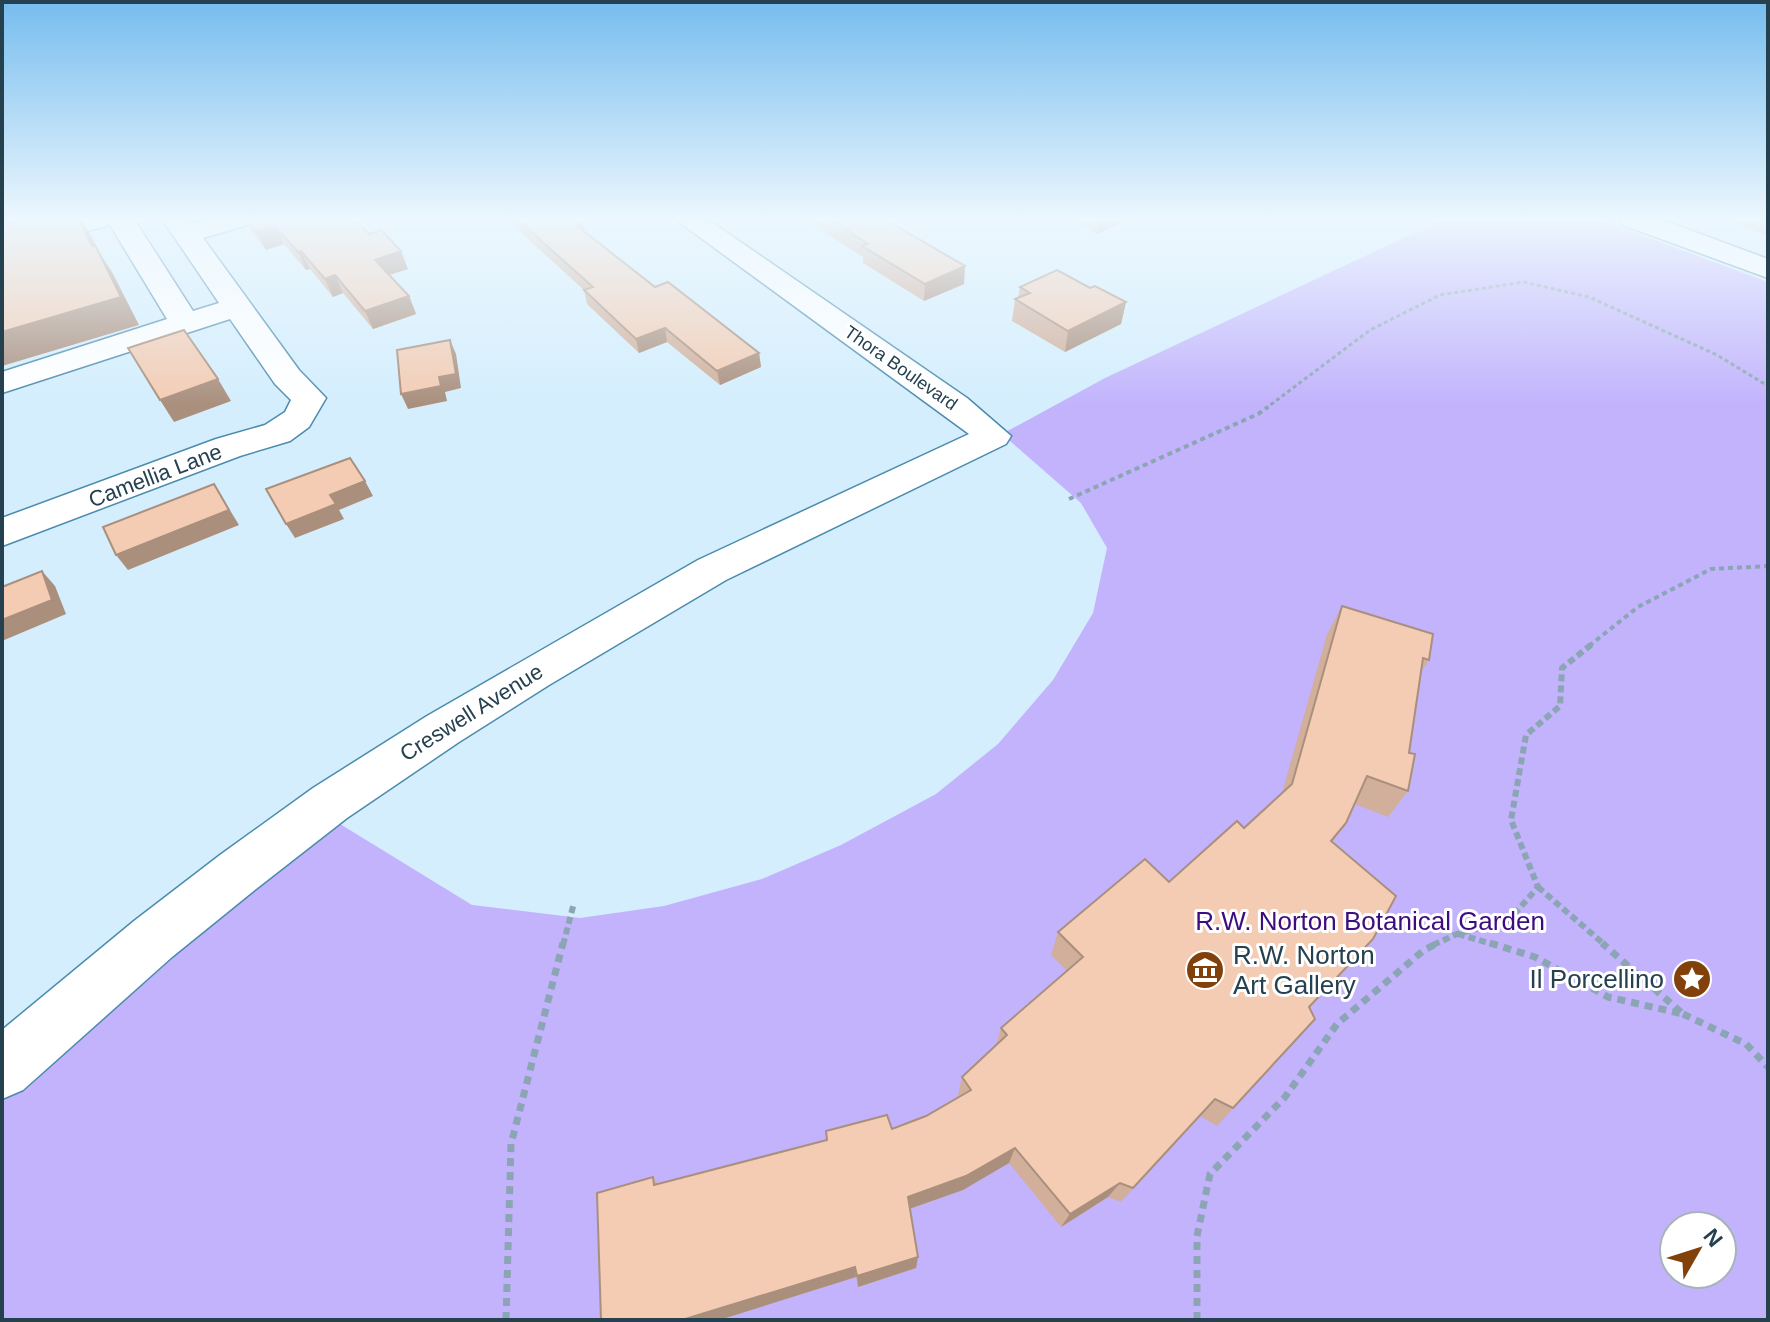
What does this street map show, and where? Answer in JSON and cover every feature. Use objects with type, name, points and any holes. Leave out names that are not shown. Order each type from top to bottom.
[{"type":"street","points":[[159,281],[186,324]]},
{"type":"street","points":[[2,383],[237,307],[218,281]]},
{"type":"street","name":"Thora Boulevard","points":[[777,281],[955,405],[993,436]]},
{"type":"street","name":"Camellia Lane","points":[[2,533],[229,447],[287,429],[305,414],[309,398],[287,377],[237,307]]},
{"type":"street","name":"Creswell Avenue","points":[[2,1069],[153,939],[238,872],[330,803],[443,729],[605,630],[712,570],[993,436]]},
{"type":"path","points":[[1069,499],[1258,414],[1370,330],[1440,295],[1524,282],[1589,297],[1717,355],[1768,386]]},
{"type":"path","points":[[1683,1014],[1538,887],[1511,820],[1526,735],[1560,706],[1562,668],[1638,607],[1711,569],[1768,566]]},
{"type":"path","points":[[1197,1320],[1197,1236],[1210,1174],[1285,1097],[1337,1024],[1424,950],[1457,934],[1509,920],[1538,887]]},
{"type":"path","points":[[506,1320],[511,1144],[574,903]]},
{"type":"path","points":[[1457,934],[1535,957],[1608,997],[1683,1014],[1746,1044],[1768,1067]]},
{"type":"green space","name":"R.W. Norton Botanical Garden","points":[[1312,281],[1768,282],[1768,1320],[2,1320],[2,1089],[327,816],[472,905],[580,918],[664,906],[762,879],[841,845],[936,794],[998,744],[1053,680],[1093,613],[1107,548],[1081,503],[1002,434],[1105,378]]},
{"type":"building","points":[[2,281],[113,281],[121,297],[2,332]]},
{"type":"building","points":[[340,281],[395,281],[409,296],[365,311]]},
{"type":"building","points":[[586,281],[647,281],[655,287],[668,282],[759,353],[717,371],[665,328],[636,339],[584,290],[593,287]]},
{"type":"building","points":[[1034,281],[1077,281],[1090,288],[1095,286],[1126,302],[1068,331],[1015,299],[1030,293],[1020,287]]},
{"type":"building","points":[[184,330],[218,379],[160,400],[128,348]]},
{"type":"building","points":[[450,340],[456,374],[439,377],[441,386],[401,394],[397,350]]},
{"type":"building","points":[[350,458],[365,481],[330,495],[336,504],[286,524],[266,489]]},
{"type":"building","points":[[214,484],[229,510],[116,555],[103,527]]},
{"type":"building","points":[[42,571],[52,600],[2,620],[2,587]]},
{"type":"building","name":"R.W. Norton Art Gallery","points":[[1342,606],[1433,634],[1429,660],[1423,658],[1409,753],[1415,754],[1408,791],[1367,776],[1346,823],[1331,841],[1396,896],[1373,939],[1309,1007],[1315,1019],[1233,1108],[1215,1099],[1133,1188],[1120,1183],[1070,1214],[1015,1148],[966,1176],[908,1197],[918,1257],[857,1276],[855,1267],[682,1320],[601,1320],[597,1193],[653,1177],[654,1185],[827,1140],[826,1131],[887,1115],[892,1129],[926,1116],[971,1090],[962,1077],[1007,1035],[1001,1028],[1083,957],[1058,932],[1145,859],[1169,882],[1237,821],[1244,828],[1292,784]]},
{"type":"place","name":"R.W. Norton Art Gallery","points":[[1205,970]]},
{"type":"place","name":"Il Porcellino","points":[[1692,979]]}]
